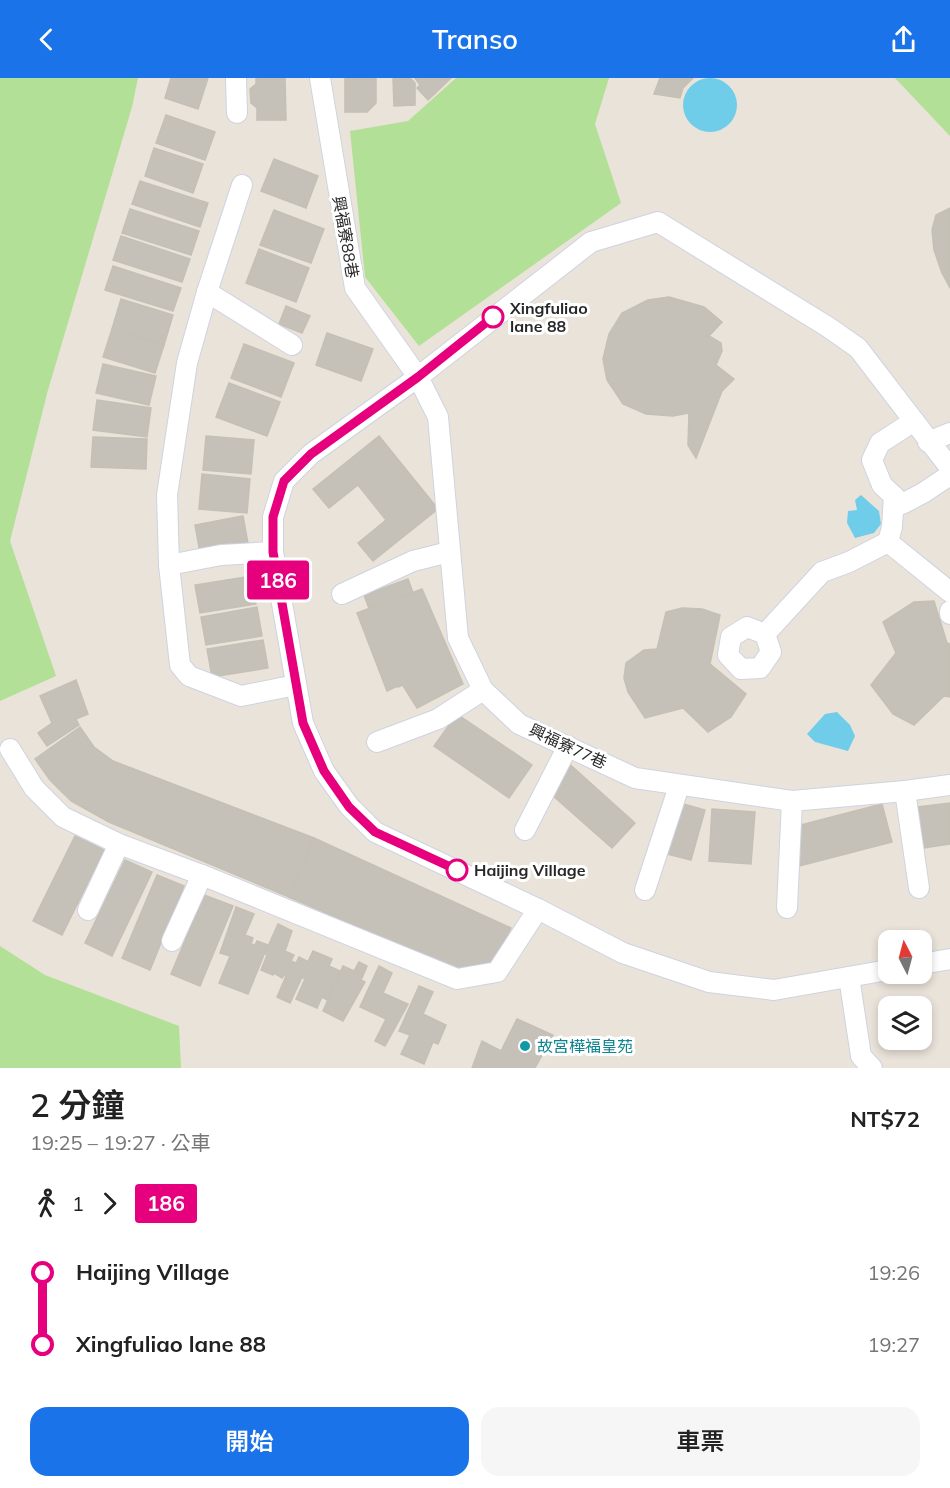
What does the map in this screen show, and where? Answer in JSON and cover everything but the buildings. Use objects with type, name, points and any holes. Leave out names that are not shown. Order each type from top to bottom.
[{"type":"street","points":[[236,78],[237,113]]},
{"type":"street","name":"興福寮88巷","points":[[320,78],[355,288],[418,377]]},
{"type":"street","points":[[242,185],[207,292],[188,363],[166,495],[169,565],[180,665],[189,676],[241,696],[296,685]]},
{"type":"street","points":[[878,972],[774,990],[710,982],[623,953],[538,909],[375,832],[349,807],[324,771],[303,723],[273,552],[273,517],[284,481],[311,454],[418,377],[591,242],[658,222],[858,348],[914,421],[928,442],[949,468],[923,493],[902,504],[882,485],[872,460],[880,443],[914,421]]},
{"type":"street","points":[[207,292],[292,345]]},
{"type":"street","name":"興福寮77巷","points":[[418,377],[438,417],[458,638],[483,690],[519,724],[635,778],[679,786],[792,801],[950,785]]},
{"type":"street","points":[[928,442],[950,433]]},
{"type":"street","points":[[888,542],[892,527],[894,496]]},
{"type":"street","points":[[888,542],[950,592]]},
{"type":"street","points":[[765,634],[822,572],[888,542]]},
{"type":"street","points":[[169,565],[221,555],[273,552]]},
{"type":"street","points":[[342,594],[413,561],[449,552]]},
{"type":"street","points":[[377,742],[438,719],[483,690]]},
{"type":"street","points":[[525,830],[568,746]]},
{"type":"street","points":[[10,749],[34,788],[63,817],[119,844],[202,875],[457,979],[497,972],[538,909]]},
{"type":"street","points":[[645,890],[679,786]]},
{"type":"street","points":[[905,791],[919,888]]},
{"type":"street","points":[[787,908],[792,801]]},
{"type":"street","points":[[88,910],[119,844]]},
{"type":"street","points":[[172,941],[202,875]]},
{"type":"street","points":[[932,962],[950,959]]},
{"type":"street","points":[[849,977],[861,1056],[872,1068]]},
{"type":"green space","points":[[0,78],[138,78],[132,107],[48,390],[10,541],[56,676],[0,701]]},
{"type":"green space","points":[[456,78],[609,78],[595,124],[621,203],[419,346],[365,277],[350,131],[408,121]]},
{"type":"green space","points":[[895,78],[950,78],[950,136]]},
{"type":"green space","points":[[0,946],[45,975],[179,1026],[181,1068],[0,1068]]},
{"type":"water","points":[[705,78],[715,78],[725,82],[733,90],[737,105],[733,120],[725,128],[715,132],[705,132],[695,128],[687,120],[683,110],[683,100],[687,90],[695,82]]},
{"type":"water","points":[[861,495],[879,511],[881,524],[874,533],[855,538],[847,523],[848,511],[857,510],[855,500]]},
{"type":"water","points":[[837,712],[850,725],[855,736],[848,751],[815,742],[807,734],[825,714]]},
{"type":"bus line","name":"186","points":[[457,870],[375,832],[349,807],[324,771],[303,723],[273,552],[273,517],[284,481],[311,454],[418,377],[493,317]]},
{"type":"place","name":"Xingfuliao lane 88","points":[[493,317]]},
{"type":"place","name":"Haijing Village","points":[[457,870]]},
{"type":"place","name":"故宮樺福皇苑","points":[[525,1046]]}]
